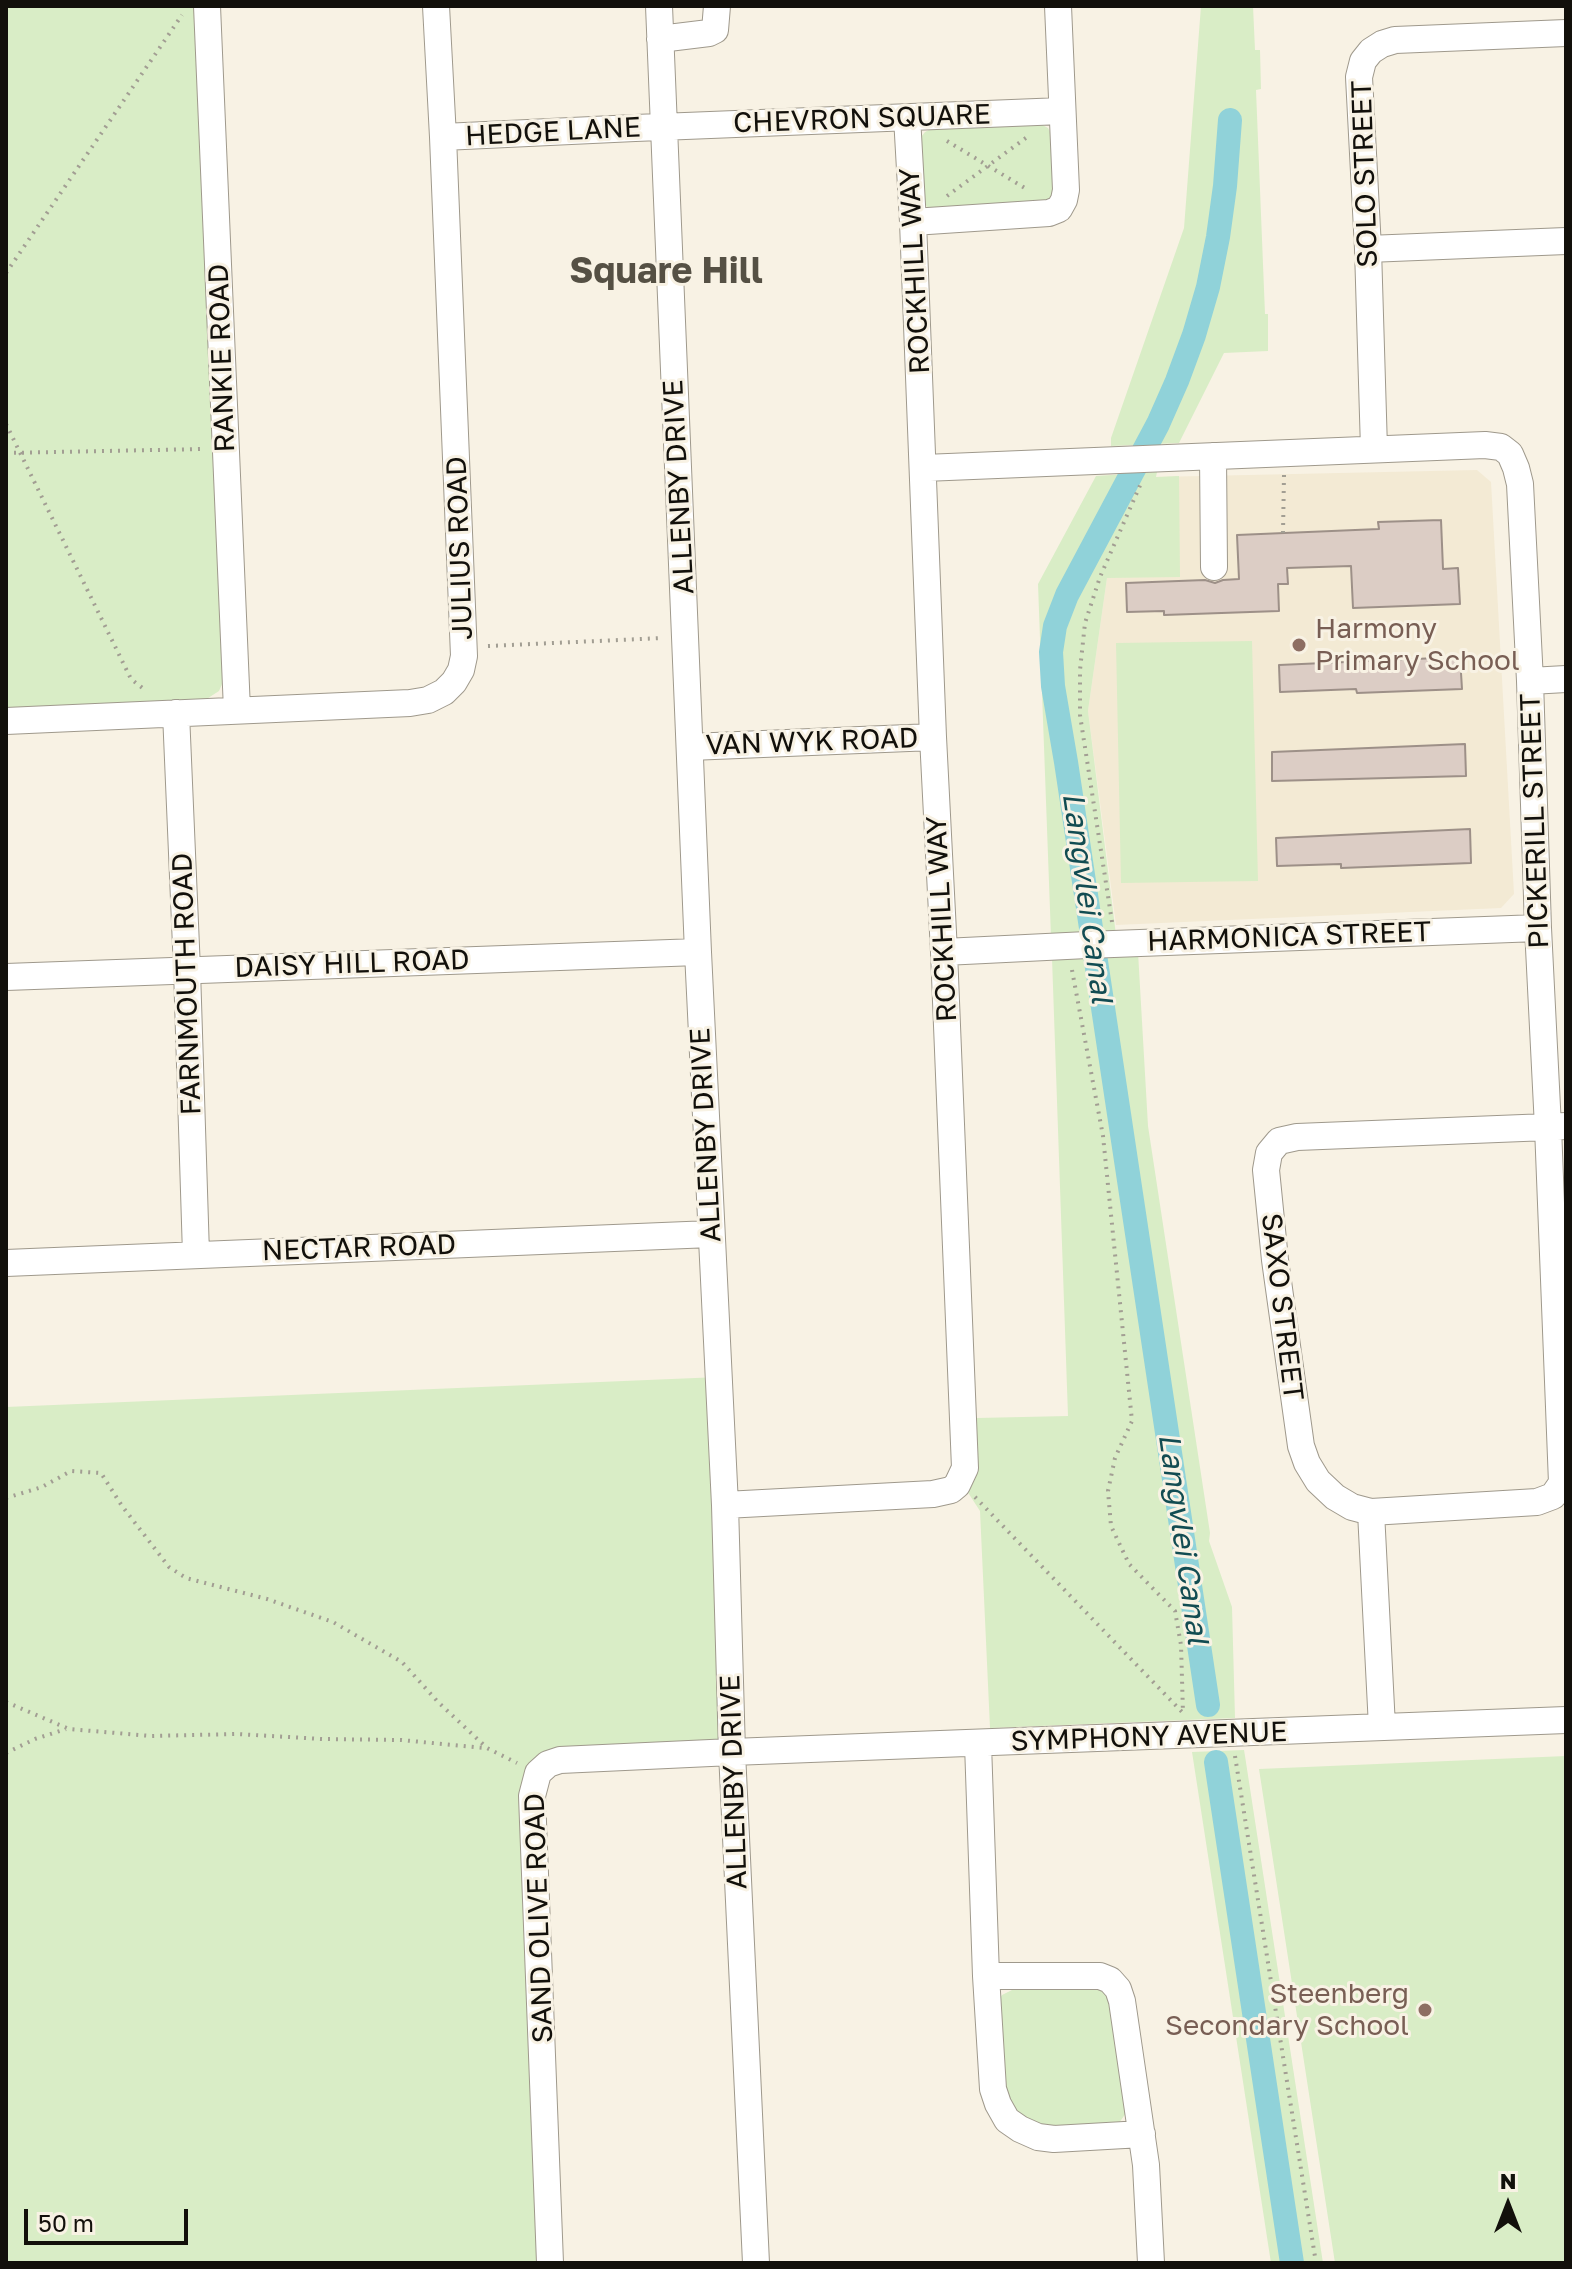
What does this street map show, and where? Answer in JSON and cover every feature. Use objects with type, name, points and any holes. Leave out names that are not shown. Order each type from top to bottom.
[{"type":"street","name":"RANKIE ROAD","points":[[207,6],[237,710]]},
{"type":"street","name":"JULIUS ROAD","points":[[6,721],[410,703],[428,700],[444,692],[454,682],[464,656],[436,6]]},
{"type":"street","name":"ALLENBY DRIVE","points":[[659,6],[756,2263]]},
{"type":"street","points":[[660,39],[715,30],[717,6]]},
{"type":"street","points":[[913,222],[1049,213],[1059,209],[1066,190],[1058,6]]},
{"type":"street","name":"SOLO STREET","points":[[1374,449],[1359,77],[1363,61],[1371,51],[1395,40],[1566,33]]},
{"type":"street","name":"CHEVRON SQUARE","points":[[663,126],[1062,111]]},
{"type":"street","name":"ROCKHILL WAY","points":[[907,117],[965,1460],[960,1480]]},
{"type":"street","name":"HEDGE LANE","points":[[443,137],[663,126]]},
{"type":"street","points":[[1368,249],[1566,241]]},
{"type":"street","name":"PICKERILL STREET","points":[[924,468],[1485,445],[1501,447],[1510,454],[1516,468],[1520,484],[1530,681],[1538,928],[1557,1126],[1562,1483],[1553,1496],[1537,1502],[1371,1512]]},
{"type":"street","points":[[1213,456],[1214,567]]},
{"type":"street","points":[[1530,681],[1566,679]]},
{"type":"street","name":"FARNMOUTH ROAD","points":[[176,713],[196,1254]]},
{"type":"street","name":"VAN WYK ROAD","points":[[690,747],[933,737]]},
{"type":"street","name":"HARMONICA STREET","points":[[944,952],[1538,928]]},
{"type":"street","name":"DAISY HILL ROAD","points":[[6,977],[698,952]]},
{"type":"street","name":"SAXO STREET","points":[[1371,1512],[1343,1502],[1318,1481],[1301,1446],[1275,1260],[1266,1170],[1269,1153],[1279,1141],[1297,1137],[1557,1126]]},
{"type":"street","name":"NECTAR ROAD","points":[[6,1263],[711,1234]]},
{"type":"street","points":[[725,1505],[933,1494],[951,1490],[960,1480]]},
{"type":"street","points":[[1371,1512],[1382,1727]]},
{"type":"street","name":"SYMPHONY AVENUE","points":[[732,1752],[978,1744],[1186,1724],[1234,1740],[1382,1727],[1566,1720]]},
{"type":"street","points":[[978,1744],[986,1976],[993,2089],[998,2104],[1007,2120],[1038,2137],[1054,2139],[1142,2134]]},
{"type":"street","name":"SAND OLIVE ROAD","points":[[550,2263],[532,1796],[538,1773],[548,1764],[560,1760],[732,1752]]},
{"type":"street","points":[[986,1976],[1100,1976],[1110,1980],[1118,1989],[1142,2134],[1151,2263]]},
{"type":"path","points":[[6,273],[188,6]]},
{"type":"path","points":[[913,222],[1062,111]]},
{"type":"path","points":[[948,141],[1059,209]]},
{"type":"path","points":[[6,424],[131,679],[176,713]]},
{"type":"path","points":[[6,453],[226,449]]},
{"type":"path","points":[[1283,453],[1283,533]]},
{"type":"path","points":[[1139,459],[1085,623],[1080,670],[1103,1136],[1132,1421],[1115,1458],[1108,1491],[1111,1526],[1129,1564],[1175,1611],[1181,1645],[1186,1724]]},
{"type":"path","points":[[463,641],[483,646],[685,638]]},
{"type":"path","points":[[6,1498],[42,1487],[71,1471],[101,1473],[169,1567],[186,1578],[267,1599],[333,1622],[402,1662],[438,1702],[487,1748],[538,1773]]},
{"type":"path","points":[[960,1480],[1186,1724]]},
{"type":"path","points":[[6,1702],[69,1729],[151,1736],[237,1734],[401,1740],[487,1748]]},
{"type":"path","points":[[6,1753],[35,1739],[69,1729]]},
{"type":"path","points":[[1234,1740],[1316,2263]]},
{"type":"shaded area","name":"Harmony Primary School","points":[[1477,470],[1491,482],[1514,894],[1501,908],[1116,925],[1088,711],[1107,578],[1156,477]]},
{"type":"green space","points":[[6,6],[197,6],[223,682],[219,691],[202,702],[6,711]]},
{"type":"green space","points":[[1201,6],[1253,6],[1255,50],[1260,50],[1261,89],[1256,90],[1268,351],[1224,353],[1179,443],[1111,446],[1111,438],[1184,228]]},
{"type":"green space","points":[[1037,122],[1048,128],[1054,139],[1057,189],[1052,200],[928,208],[920,197],[918,141],[925,132],[937,126]]},
{"type":"green space","points":[[1157,472],[1156,477],[1179,476],[1180,577],[1107,578],[1088,711],[1116,935],[1051,937],[1038,584],[1096,476]]},
{"type":"green space","points":[[1252,641],[1258,881],[1121,883],[1116,643]]},
{"type":"green space","points":[[1138,952],[1148,1126],[1209,1541],[1232,1607],[1235,1718],[990,1728],[980,1511],[967,1491],[976,1465],[977,1418],[1068,1416],[1052,958]]},
{"type":"green space","points":[[719,1377],[732,1752],[538,1773],[550,2263],[6,2263],[6,1407]]},
{"type":"green space","points":[[1244,1750],[1323,2263],[1271,2263],[1192,1752]]},
{"type":"green space","name":"Steenberg Secondary School","points":[[1566,1756],[1566,2263],[1335,2263],[1259,1769]]},
{"type":"green space","points":[[1096,1985],[1109,1994],[1126,2113],[1119,2123],[1046,2131],[1005,2107],[999,2000],[1014,1989]]},
{"type":"building","points":[[1441,520],[1443,569],[1458,568],[1460,604],[1353,608],[1351,566],[1287,568],[1288,584],[1278,584],[1279,611],[1164,615],[1164,611],[1127,612],[1126,583],[1205,580],[1215,583],[1239,579],[1237,535],[1379,529],[1378,522]]},
{"type":"building","points":[[1460,657],[1462,689],[1280,692],[1279,665]]},
{"type":"building","points":[[1465,744],[1466,776],[1272,781],[1272,752]]},
{"type":"building","points":[[1470,829],[1471,863],[1341,868],[1341,864],[1277,866],[1276,838]]},
{"type":"waterway","name":"Langvlei Canal","points":[[1208,1705],[1053,686],[1051,652],[1055,626],[1067,595],[1158,424],[1194,335],[1218,237],[1230,120]]},
{"type":"waterway","name":"Langvlei Canal","points":[[1216,1762],[1292,2263]]},
{"type":"place","name":"Harmony Primary School","points":[[1299,645]]},
{"type":"place","name":"Steenberg Secondary School","points":[[1425,2010]]},
{"type":"district","name":"Square Hill","points":[[666,272]]}]
